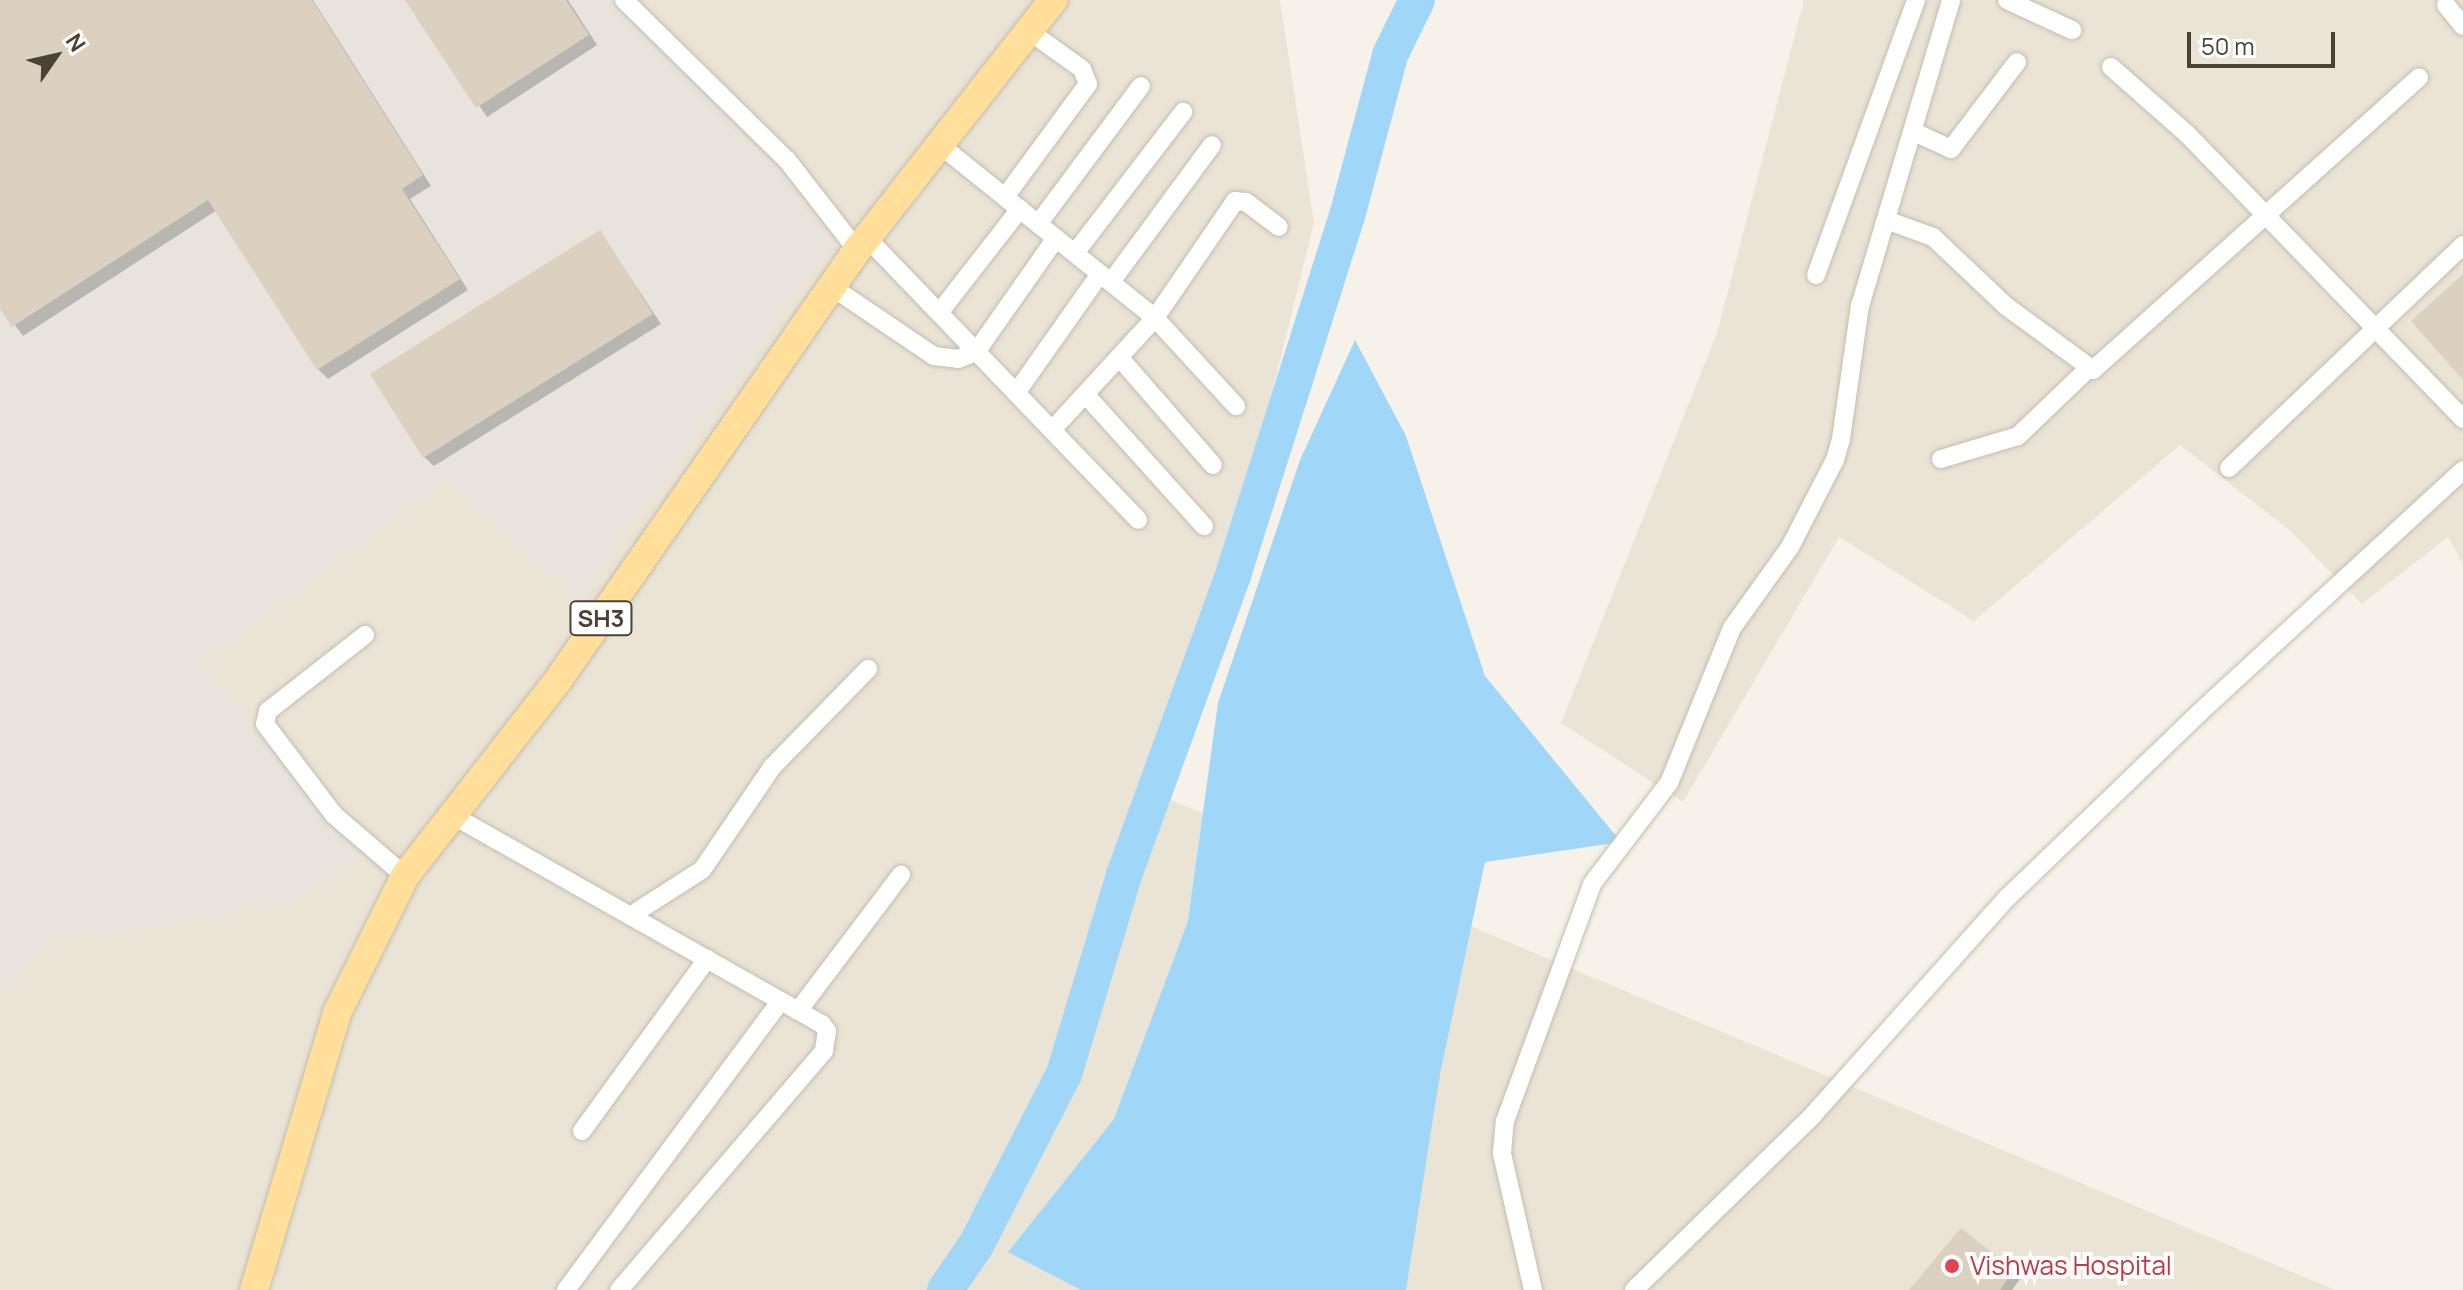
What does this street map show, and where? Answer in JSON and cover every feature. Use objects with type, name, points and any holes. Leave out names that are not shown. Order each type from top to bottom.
[{"type":"main road","name":"SH3","points":[[254,1290],[337,1013],[405,876],[556,683],[862,244],[1053,0]]},
{"type":"street","points":[[624,0],[787,160],[862,244],[939,313],[1138,520]]},
{"type":"street","points":[[1816,275],[1916,0]]},
{"type":"street","points":[[1533,1290],[1502,1153],[1505,1121],[1592,884],[1669,783],[1732,628],[1790,547],[1835,460],[1841,439],[1860,306],[1951,0]]},
{"type":"street","points":[[2007,0],[2072,30]]},
{"type":"street","points":[[2446,5],[2463,26]]},
{"type":"street","points":[[939,313],[1088,84],[1082,69],[1029,31]]},
{"type":"street","points":[[1914,132],[1951,149],[2017,62]]},
{"type":"street","points":[[2111,67],[2187,134],[2463,419]]},
{"type":"street","points":[[1941,459],[2018,436],[2089,368],[2098,367],[2264,214],[2419,78]]},
{"type":"street","points":[[1038,224],[1141,86]]},
{"type":"street","points":[[1075,253],[1183,112]]},
{"type":"street","points":[[940,145],[1155,318],[1236,406]]},
{"type":"street","points":[[1016,393],[1212,145]]},
{"type":"street","points":[[1052,430],[1155,318],[1235,201],[1246,202],[1279,227]]},
{"type":"street","points":[[1886,220],[1933,237],[2001,302],[2089,368]]},
{"type":"street","points":[[832,287],[934,356],[958,359],[976,352],[1056,238]]},
{"type":"street","points":[[2229,468],[2463,245]]},
{"type":"street","points":[[1119,357],[1213,465]]},
{"type":"street","points":[[1085,394],[1204,526]]},
{"type":"street","points":[[1634,1290],[1812,1116],[2008,897],[2199,713],[2463,470]]},
{"type":"street","points":[[365,635],[268,711],[265,724],[334,815],[405,876]]},
{"type":"street","points":[[630,916],[702,870],[773,766],[868,669]]},
{"type":"street","points":[[452,815],[781,1001],[827,1031],[824,1051],[619,1290]]},
{"type":"street","points":[[798,1011],[901,875]]},
{"type":"street","points":[[582,1131],[707,959]]},
{"type":"street","points":[[566,1290],[781,1001]]},
{"type":"shaded area","points":[[0,0],[1280,0],[1314,223],[1171,800],[2335,1290],[0,1290]]},
{"type":"shaded area","points":[[0,0],[613,0],[698,83],[792,187],[830,246],[578,599],[446,482],[202,665],[360,851],[294,903],[52,940],[0,999]]},
{"type":"shaded area","points":[[1804,0],[2463,0],[2463,564],[2448,537],[2362,604],[2288,529],[2180,445],[1974,621],[1839,537],[1683,802],[1561,723],[1717,333]]},
{"type":"water","points":[[1355,340],[1406,436],[1485,676],[1621,842],[1485,862],[1440,1074],[1406,1290],[1081,1290],[1008,1252],[1114,1119],[1188,921],[1218,703],[1300,460]]},
{"type":"building","points":[[0,0],[312,0],[423,175],[402,189],[460,279],[317,370],[208,200],[12,327],[0,309]]},
{"type":"building","points":[[405,0],[566,0],[589,35],[476,108]]},
{"type":"building","points":[[600,230],[653,314],[423,458],[370,374]]},
{"type":"building","points":[[2463,274],[2463,380],[2411,321]]},
{"type":"building","points":[[1961,1228],[2014,1270],[2000,1290],[1909,1290]]},
{"type":"waterway","points":[[945,1290],[976,1245],[1064,1074],[1124,875],[1234,572],[1347,216],[1390,55],[1417,0]]},
{"type":"place","name":"Vishwas Hospital","points":[[1952,1266]]}]
